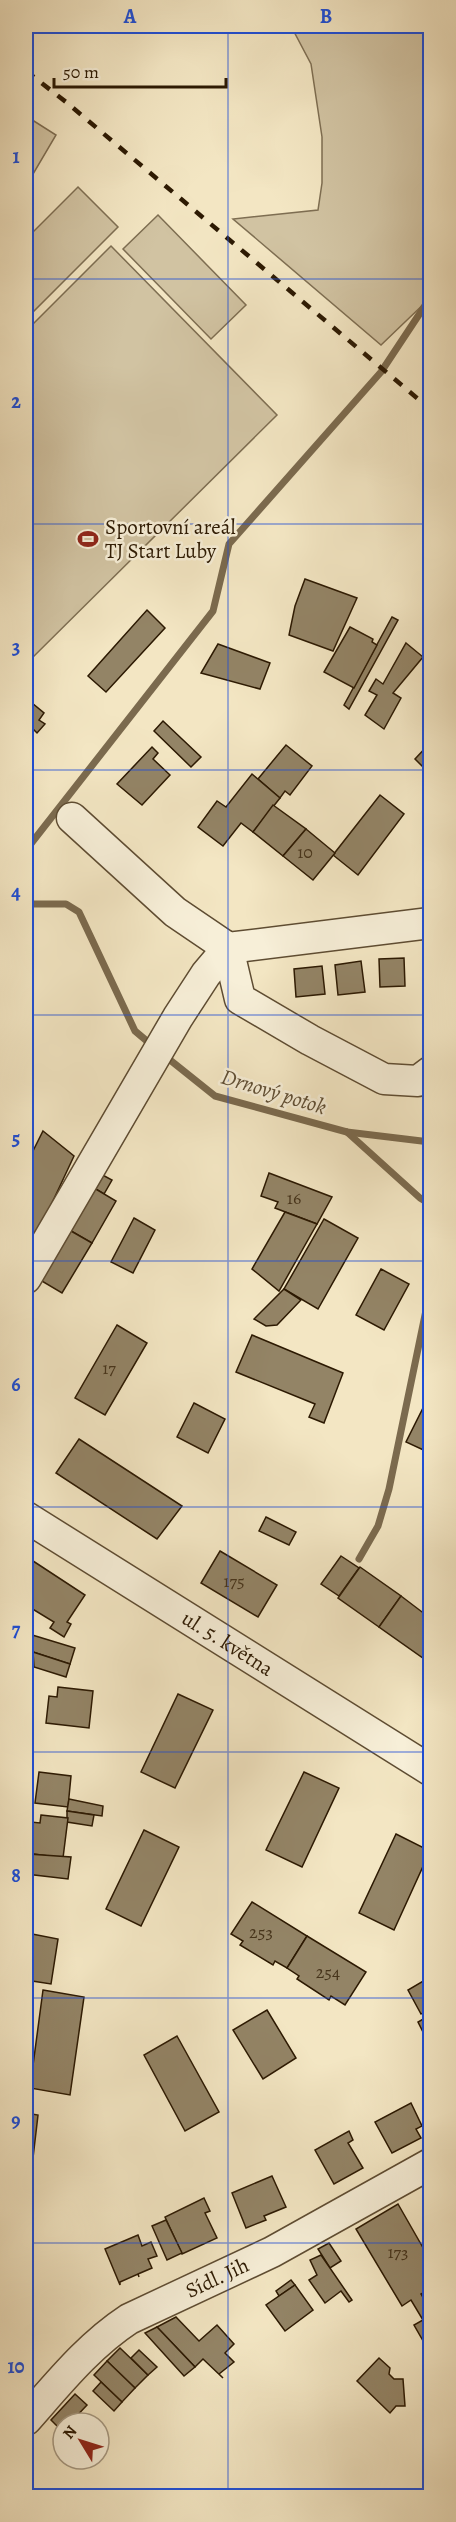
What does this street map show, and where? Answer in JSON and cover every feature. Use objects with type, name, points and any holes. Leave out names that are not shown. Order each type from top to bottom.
[{"type":"street","points":[[72,818],[175,912],[228,948],[430,923]]},
{"type":"street","points":[[26,1278],[178,1017],[206,974],[228,948]]},
{"type":"street","points":[[228,948],[240,999],[310,1040],[384,1079],[418,1081],[430,1072]]},
{"type":"street","name":"ul. 5. května","points":[[26,1517],[430,1770]]},
{"type":"street","name":"Sídl. Jih","points":[[26,2420],[86,2353],[109,2332],[129,2319],[273,2252],[430,2164]]},
{"type":"shaded area","points":[[291,26],[430,26],[430,298],[381,345],[233,219],[318,210],[322,183],[322,137],[311,64]]},
{"type":"shaded area","points":[[26,116],[56,135],[26,186]]},
{"type":"shaded area","points":[[78,187],[118,227],[28,317],[26,314],[26,239]]},
{"type":"shaded area","points":[[158,215],[246,305],[211,339],[123,249]]},
{"type":"shaded area","name":"Sportovní areál TJ Start Luby","points":[[111,246],[277,415],[26,664],[26,331]]},
{"type":"building","points":[[305,579],[357,598],[333,651],[289,635],[295,606]]},
{"type":"building","points":[[147,610],[165,628],[106,692],[88,676]]},
{"type":"building","points":[[392,617],[398,620],[349,709],[344,705]]},
{"type":"building","points":[[350,627],[373,639],[372,642],[377,645],[354,688],[324,672]]},
{"type":"building","points":[[406,643],[423,657],[393,693],[401,698],[384,729],[365,715],[377,695],[369,691],[376,679],[383,684]]},
{"type":"building","points":[[218,644],[270,663],[260,689],[201,673]]},
{"type":"building","points":[[26,698],[44,713],[39,720],[45,724],[37,733],[32,728],[26,736]]},
{"type":"building","points":[[163,721],[201,757],[191,767],[154,731]]},
{"type":"building","points":[[430,743],[430,766],[426,770],[415,759]]},
{"type":"building","points":[[286,745],[312,766],[290,795],[285,791],[280,798],[258,779]]},
{"type":"building","points":[[152,747],[158,753],[153,759],[170,775],[142,805],[117,784]]},
{"type":"building","points":[[252,774],[280,798],[253,832],[241,823],[223,846],[198,827],[217,801],[226,807]]},
{"type":"building","points":[[380,795],[404,814],[358,875],[333,855]]},
{"type":"building","points":[[273,805],[306,829],[283,856],[253,832]]},
{"type":"building","points":[[306,829],[335,853],[313,880],[283,856]]},
{"type":"building","points":[[426,954],[430,954],[430,983],[424,983]]},
{"type":"building","points":[[404,958],[405,986],[380,987],[379,959]]},
{"type":"building","points":[[361,961],[365,992],[338,995],[335,965]]},
{"type":"building","points":[[322,966],[325,994],[296,997],[294,969]]},
{"type":"building","points":[[43,1131],[74,1156],[37,1235],[26,1229],[26,1165]]},
{"type":"building","points":[[97,1172],[112,1180],[104,1194],[89,1185]]},
{"type":"building","points":[[269,1173],[332,1197],[317,1224],[275,1208],[278,1202],[261,1196]]},
{"type":"building","points":[[89,1185],[116,1201],[92,1243],[64,1227]]},
{"type":"building","points":[[285,1212],[317,1224],[279,1291],[252,1269]]},
{"type":"building","points":[[134,1218],[155,1230],[133,1273],[111,1262]]},
{"type":"building","points":[[324,1219],[358,1238],[318,1309],[284,1289]]},
{"type":"building","points":[[64,1227],[92,1243],[62,1293],[35,1277]]},
{"type":"building","points":[[26,1229],[37,1235],[26,1258]]},
{"type":"building","points":[[381,1269],[409,1284],[384,1330],[356,1315]]},
{"type":"building","points":[[284,1289],[301,1300],[277,1325],[266,1326],[254,1319]]},
{"type":"building","points":[[117,1325],[147,1343],[105,1415],[75,1398]]},
{"type":"building","points":[[252,1335],[343,1373],[324,1423],[309,1417],[315,1404],[236,1372]]},
{"type":"building","points":[[194,1403],[225,1419],[208,1453],[177,1437]]},
{"type":"building","points":[[425,1404],[430,1406],[430,1453],[406,1442]]},
{"type":"building","points":[[79,1439],[182,1506],[157,1539],[56,1473]]},
{"type":"building","points":[[266,1517],[296,1532],[289,1545],[259,1531]]},
{"type":"building","points":[[220,1551],[277,1585],[258,1617],[201,1583]]},
{"type":"building","points":[[341,1556],[359,1568],[339,1596],[321,1584]]},
{"type":"building","points":[[30,1559],[85,1595],[67,1622],[71,1624],[64,1637],[50,1628],[54,1622],[26,1605],[26,1567]]},
{"type":"building","points":[[360,1567],[401,1596],[379,1627],[338,1598]]},
{"type":"building","points":[[401,1596],[430,1618],[430,1663],[379,1627]]},
{"type":"building","points":[[29,1634],[75,1648],[70,1664],[33,1652]]},
{"type":"building","points":[[33,1652],[70,1664],[66,1677],[34,1667]]},
{"type":"building","points":[[58,1687],[93,1691],[89,1728],[46,1723],[49,1696],[57,1697]]},
{"type":"building","points":[[178,1694],[213,1710],[175,1788],[141,1772]]},
{"type":"building","points":[[39,1772],[71,1776],[68,1807],[35,1803]]},
{"type":"building","points":[[304,1772],[339,1788],[302,1867],[266,1850]]},
{"type":"building","points":[[69,1799],[103,1806],[102,1816],[67,1811]]},
{"type":"building","points":[[67,1811],[94,1815],[92,1826],[67,1822]]},
{"type":"building","points":[[41,1815],[68,1818],[63,1858],[27,1853],[31,1822],[40,1823]]},
{"type":"building","points":[[144,1830],[179,1847],[141,1926],[106,1909]]},
{"type":"building","points":[[396,1834],[430,1851],[394,1930],[359,1913]]},
{"type":"building","points":[[28,1854],[71,1857],[68,1879],[26,1874]]},
{"type":"building","points":[[252,1902],[307,1936],[287,1968],[275,1961],[273,1965],[240,1945],[243,1941],[231,1934]]},
{"type":"building","points":[[27,1933],[58,1939],[51,1984],[26,1980]]},
{"type":"building","points":[[307,1936],[366,1972],[345,2005],[331,1996],[329,2000],[297,1979],[299,1976],[287,1968]]},
{"type":"building","points":[[430,1977],[430,2008],[421,2014],[408,1990]]},
{"type":"building","points":[[43,1990],[84,1997],[70,2095],[30,2088]]},
{"type":"building","points":[[267,2010],[296,2058],[263,2079],[233,2030]]},
{"type":"building","points":[[430,2015],[430,2033],[425,2036],[418,2022]]},
{"type":"building","points":[[177,2036],[219,2112],[185,2131],[144,2055]]},
{"type":"building","points":[[411,2103],[422,2126],[416,2129],[421,2138],[392,2153],[375,2122]]},
{"type":"building","points":[[26,2113],[38,2115],[33,2158],[26,2157]]},
{"type":"building","points":[[349,2131],[353,2140],[348,2143],[363,2168],[334,2184],[315,2150]]},
{"type":"building","points":[[272,2176],[286,2207],[264,2216],[266,2220],[246,2228],[232,2193]]},
{"type":"building","points":[[204,2198],[210,2211],[205,2213],[217,2238],[182,2254],[165,2217]]},
{"type":"building","points":[[398,2204],[430,2260],[430,2289],[421,2294],[430,2309],[430,2353],[414,2325],[423,2320],[411,2300],[402,2306],[356,2229]]},
{"type":"building","points":[[166,2220],[182,2253],[167,2260],[152,2226]]},
{"type":"building","points":[[138,2235],[142,2246],[151,2242],[157,2256],[148,2259],[152,2268],[120,2282],[120,2285],[105,2249]]},
{"type":"building","points":[[329,2243],[341,2261],[330,2268],[318,2249]]},
{"type":"building","points":[[321,2255],[352,2300],[349,2302],[341,2291],[325,2303],[309,2280],[317,2275],[310,2260]]},
{"type":"building","points":[[291,2280],[295,2285],[279,2296],[276,2291]]},
{"type":"building","points":[[295,2285],[313,2310],[285,2331],[266,2305]]},
{"type":"building","points":[[176,2317],[199,2341],[217,2325],[234,2344],[225,2353],[234,2362],[219,2374],[223,2378],[203,2359],[195,2367],[157,2327]]},
{"type":"building","points":[[157,2327],[195,2367],[184,2376],[145,2333]]},
{"type":"building","points":[[120,2348],[148,2375],[135,2388],[107,2361]]},
{"type":"building","points":[[139,2350],[157,2367],[148,2375],[131,2358]]},
{"type":"building","points":[[379,2358],[390,2368],[389,2374],[394,2379],[403,2379],[405,2406],[396,2406],[390,2413],[357,2381]]},
{"type":"building","points":[[107,2361],[135,2388],[122,2402],[94,2375]]},
{"type":"building","points":[[101,2382],[122,2402],[114,2411],[93,2391]]},
{"type":"building","points":[[75,2394],[87,2405],[81,2411],[59,2411]]},
{"type":"waterway","points":[[427,26],[430,30]]},
{"type":"waterway","points":[[26,850],[213,611],[229,544],[381,372],[430,298]]},
{"type":"waterway","name":"Drnový potok","points":[[26,904],[66,904],[79,912],[135,1031],[154,1047]]},
{"type":"waterway","name":"Drnový potok","points":[[165,1056],[215,1096],[347,1132],[430,1142]]},
{"type":"waterway","points":[[347,1132],[420,1198],[430,1204]]},
{"type":"waterway","points":[[359,1559],[378,1526],[389,1489],[430,1291]]},
{"type":"railway","points":[[26,71],[66,102],[430,409]]},
{"type":"place","name":"Sportovní areál TJ Start Luby","points":[[88,539]]}]
